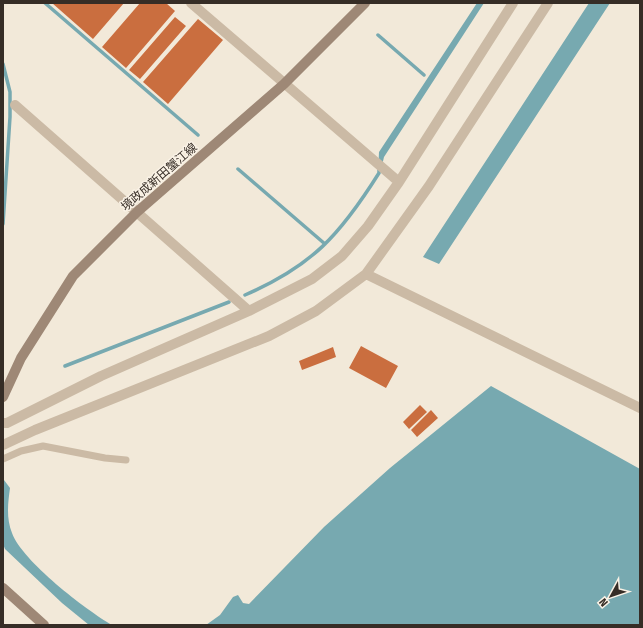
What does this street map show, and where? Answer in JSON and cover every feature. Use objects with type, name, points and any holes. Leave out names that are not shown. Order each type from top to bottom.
[{"type":"main road","name":"境政成新田蟹江線","points":[[3,394],[21,358],[73,276],[137,212],[284,84],[364,3]]},
{"type":"main road","points":[[3,588],[44,625]]},
{"type":"street","points":[[191,3],[399,182]]},
{"type":"street","points":[[3,423],[7,423],[101,376],[249,311],[312,279],[342,256],[368,226],[399,182],[513,3]]},
{"type":"street","points":[[3,444],[269,336],[316,311],[366,274],[429,186],[548,3]]},
{"type":"street","points":[[15,104],[249,311]]},
{"type":"street","points":[[366,274],[640,408]]},
{"type":"lane","points":[[3,458],[21,451],[44,446],[105,458],[126,460]]},
{"type":"water","points":[[477,3],[484,3],[384,157],[380,174],[378,173],[379,152]]},
{"type":"water","points":[[589,3],[610,3],[439,264],[423,257]]},
{"type":"water","points":[[491,386],[640,469],[640,625],[206,625],[220,615],[233,597],[238,595],[243,603],[249,604],[324,527],[390,468]]},
{"type":"water","points":[[4,480],[10,488],[8,516],[10,527],[18,544],[28,557],[56,584],[112,625],[89,625],[62,603],[5,549],[3,544]]},
{"type":"building","points":[[52,3],[124,3],[93,39]]},
{"type":"building","points":[[140,3],[166,3],[175,11],[126,68],[102,47]]},
{"type":"building","points":[[175,17],[186,26],[140,79],[129,70]]},
{"type":"building","points":[[198,19],[223,40],[168,104],[143,82]]},
{"type":"building","points":[[361,346],[398,366],[386,388],[349,368]]},
{"type":"building","points":[[333,347],[336,357],[302,370],[299,361]]},
{"type":"building","points":[[420,405],[427,412],[409,429],[403,422]]},
{"type":"building","points":[[431,410],[438,418],[417,437],[411,430]]},
{"type":"waterway","points":[[45,3],[198,135]]},
{"type":"waterway","points":[[378,35],[424,75]]},
{"type":"waterway","points":[[3,64],[10,92],[10,117],[3,224]]},
{"type":"waterway","points":[[238,169],[325,244]]},
{"type":"waterway","points":[[245,295],[268,284],[307,260],[337,231],[351,214],[365,195],[379,173],[379,170]]},
{"type":"waterway","points":[[65,366],[229,302]]}]
